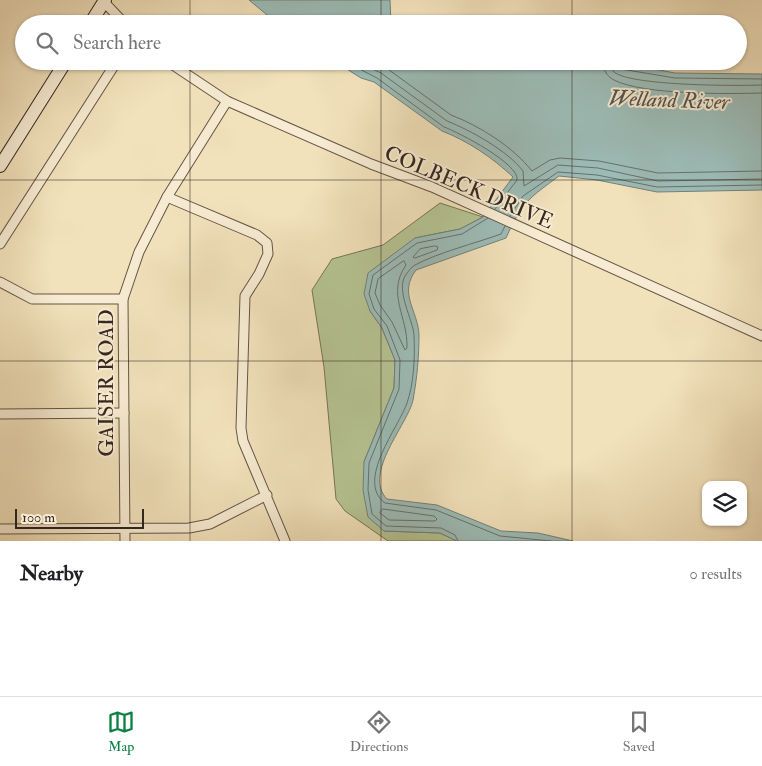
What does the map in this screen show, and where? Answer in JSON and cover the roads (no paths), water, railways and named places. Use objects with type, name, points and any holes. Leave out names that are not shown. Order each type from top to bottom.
[{"type":"main road","points":[[96,15],[105,1]]},
{"type":"main road","points":[[0,166],[60,70]]},
{"type":"street","points":[[105,1],[117,15]]},
{"type":"street","points":[[0,244],[111,70]]},
{"type":"street","name":"COLBECK DRIVE","points":[[181,70],[227,101],[494,216],[762,336]]},
{"type":"street","name":"GAISER ROAD","points":[[125,541],[123,299],[139,252],[168,197],[227,101]]},
{"type":"street","points":[[168,197],[257,234],[267,243],[268,254],[259,274],[245,296],[241,428],[243,441],[285,541]]},
{"type":"street","points":[[0,282],[32,299],[123,299]]},
{"type":"street","points":[[0,414],[124,413]]},
{"type":"street","points":[[0,529],[200,526],[267,496]]},
{"type":"water","points":[[249,0],[390,0],[391,15],[267,15]]},
{"type":"water","name":"Welland River","points":[[348,70],[659,70],[675,73],[762,74],[762,190],[657,192],[597,180],[559,176],[527,202],[517,216],[506,238],[416,270],[411,279],[409,287],[410,302],[419,335],[417,376],[413,400],[383,463],[380,476],[381,489],[387,499],[437,505],[501,531],[538,533],[573,541],[457,541],[440,533],[384,531],[368,517],[363,490],[364,462],[394,388],[395,360],[382,328],[370,311],[364,294],[368,273],[415,238],[460,229],[483,217],[513,177],[480,151],[442,131],[374,82],[361,78]]}]
